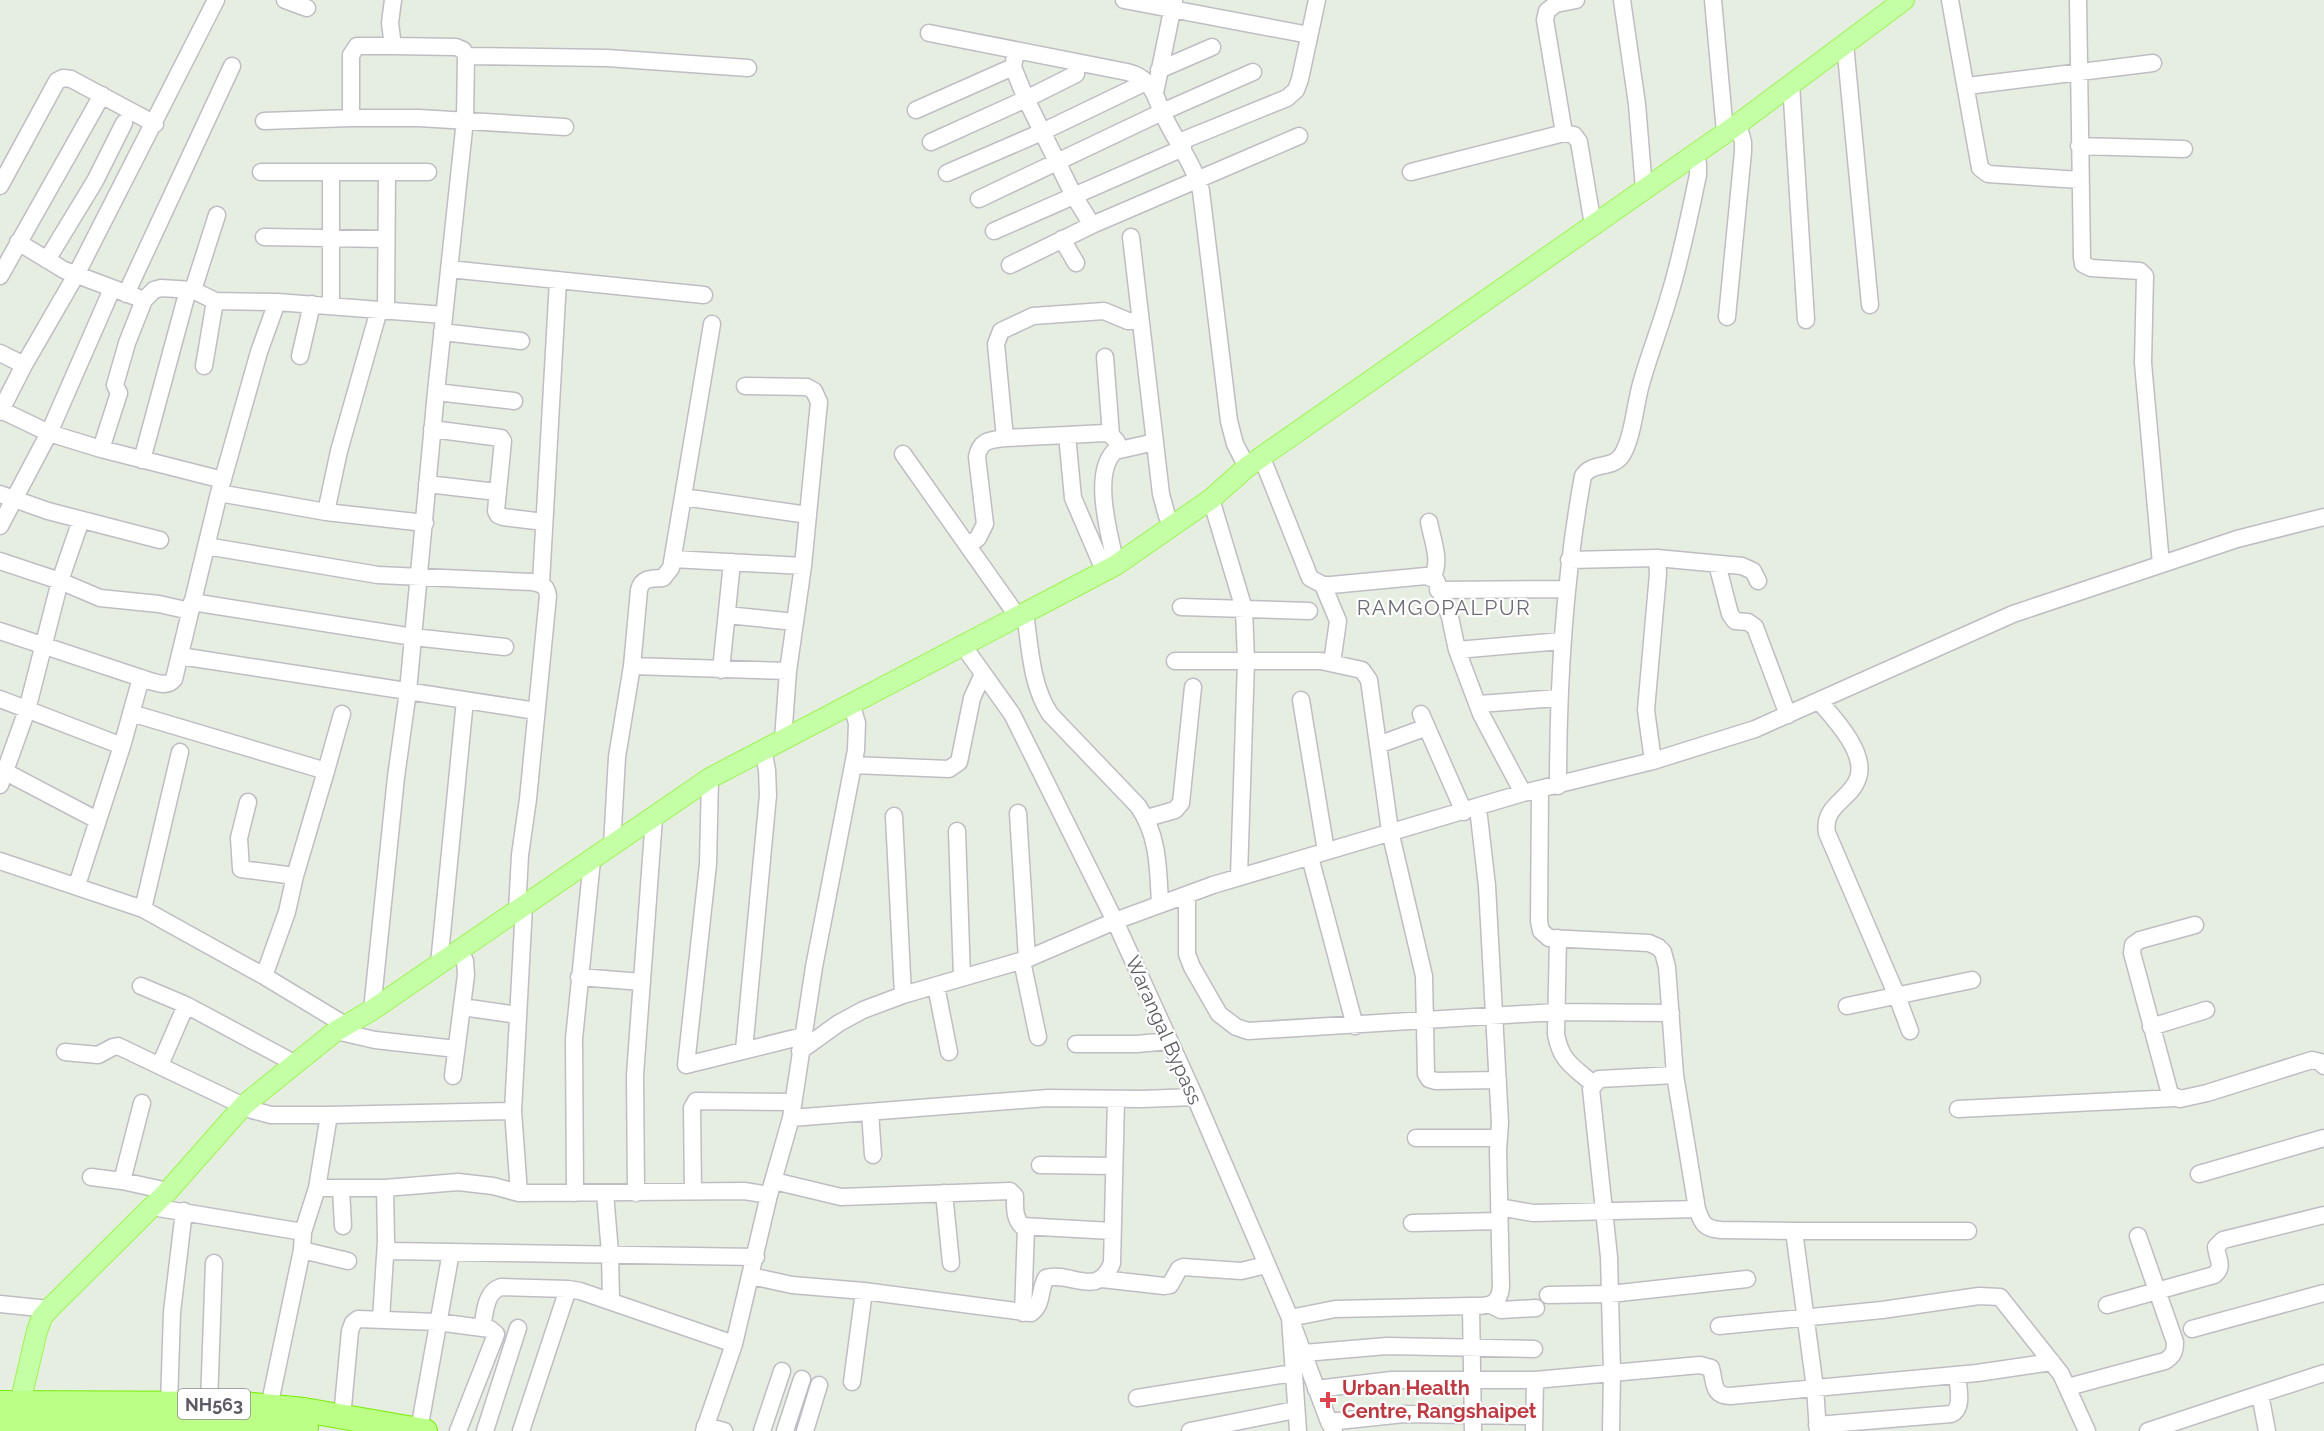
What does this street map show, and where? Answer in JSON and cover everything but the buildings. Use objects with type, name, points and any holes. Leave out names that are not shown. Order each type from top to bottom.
[{"type":"highway","name":"NH563","points":[[10,1420],[169,1404],[209,1403],[269,1407],[336,1424]]},
{"type":"highway","name":"NH563","points":[[10,1420],[127,1427],[168,1421],[299,1426],[336,1424],[422,1430]]},
{"type":"main road","points":[[10,1420],[42,1317],[168,1191],[244,1105],[294,1063],[341,1028],[372,1010],[710,778],[1110,568],[1174,525],[1255,463],[1732,128],[1904,0]]},
{"type":"street","points":[[216,0],[155,124],[0,411],[49,433],[221,486],[326,512],[425,523]]},
{"type":"street","points":[[285,0],[307,8]]},
{"type":"street","points":[[393,0],[390,23],[393,46]]},
{"type":"street","points":[[1124,0],[1174,5],[1310,35]]},
{"type":"street","points":[[994,231],[1287,98],[1296,90],[1300,79],[1317,0]]},
{"type":"street","points":[[1564,134],[1545,20],[1547,11],[1556,4],[1576,0]]},
{"type":"street","points":[[1622,0],[1651,184]]},
{"type":"street","points":[[1713,0],[1732,128],[1743,142],[1727,317]]},
{"type":"street","points":[[1950,0],[1967,86],[1978,162],[1983,172],[2080,180]]},
{"type":"street","points":[[2078,0],[2079,146],[2084,264],[2091,268],[2140,271],[2145,276],[2143,363],[2161,564]]},
{"type":"street","points":[[1174,5],[1154,82],[1162,112],[1198,178],[1202,191],[1228,421],[1235,444],[1255,463],[1310,578],[1323,585],[1435,583],[1566,589]]},
{"type":"street","points":[[928,33],[1127,72],[1154,82]]},
{"type":"street","points":[[1845,44],[1870,305]]},
{"type":"street","points":[[351,118],[351,55],[357,46],[456,47],[463,50],[466,56],[465,120],[432,429],[425,523],[417,577],[408,691],[396,777],[372,1010]]},
{"type":"street","points":[[947,172],[1154,82],[1212,47]]},
{"type":"street","points":[[1017,51],[1013,68],[1026,99],[1074,196],[1092,225]]},
{"type":"street","points":[[466,56],[607,58],[748,68]]},
{"type":"street","points":[[1967,86],[2153,63]]},
{"type":"street","points":[[0,526],[6,497],[49,433],[232,66]]},
{"type":"street","points":[[916,110],[1013,68]]},
{"type":"street","points":[[979,199],[1162,112],[1253,72]]},
{"type":"street","points":[[931,142],[1076,74]]},
{"type":"street","points":[[0,186],[57,81],[63,78],[71,79],[155,124]]},
{"type":"street","points":[[1791,84],[1806,320]]},
{"type":"street","points":[[0,276],[102,95]]},
{"type":"street","points":[[264,121],[351,118],[465,120],[565,127]]},
{"type":"street","points":[[47,260],[95,181],[124,123]]},
{"type":"street","points":[[1411,172],[1564,134],[1574,135],[1579,142],[1593,225]]},
{"type":"street","points":[[1010,265],[1092,225],[1299,136]]},
{"type":"street","points":[[1647,143],[1651,184]]},
{"type":"street","points":[[2079,146],[2184,149]]},
{"type":"street","points":[[111,147],[136,159]]},
{"type":"street","points":[[1558,786],[1558,698],[1561,641],[1569,560],[1584,476],[1587,470],[1594,466],[1617,461],[1626,446],[1641,383],[1668,301],[1684,240],[1698,175],[1698,164],[1694,154]]},
{"type":"street","points":[[261,172],[428,172]]},
{"type":"street","points":[[331,172],[331,306]]},
{"type":"street","points":[[326,512],[339,451],[382,310],[387,172]]},
{"type":"street","points":[[142,460],[190,290],[217,215]]},
{"type":"street","points":[[264,237],[386,239]]},
{"type":"street","points":[[1131,237],[1163,505],[1174,525]]},
{"type":"street","points":[[1062,239],[1076,263]]},
{"type":"street","points":[[18,243],[64,270],[144,300]]},
{"type":"street","points":[[449,269],[705,295]]},
{"type":"street","points":[[541,583],[558,280]]},
{"type":"street","points":[[101,449],[118,393],[115,385],[127,343],[144,300],[154,290],[190,290],[215,301],[312,304],[444,315]]},
{"type":"street","points":[[204,366],[215,301]]},
{"type":"street","points":[[0,631],[45,644],[141,678],[166,685],[171,683],[180,656],[221,486],[259,352],[277,302]]},
{"type":"street","points":[[300,356],[312,304]]},
{"type":"street","points":[[1005,438],[996,344],[1001,331],[1033,316],[1104,311],[1128,321],[1140,320]]},
{"type":"street","points":[[612,846],[617,757],[632,666],[641,583],[645,579],[663,578],[668,574],[673,559],[712,324]]},
{"type":"street","points":[[442,332],[521,341]]},
{"type":"street","points":[[0,353],[24,365]]},
{"type":"street","points":[[1105,357],[1111,435]]},
{"type":"street","points":[[745,386],[807,387],[818,397],[803,566],[788,672],[783,739]]},
{"type":"street","points":[[436,392],[514,401]]},
{"type":"street","points":[[432,429],[501,438],[503,441],[495,506],[498,515],[544,522]]},
{"type":"street","points":[[968,546],[978,538],[984,525],[977,457],[982,443],[1005,438],[1105,433],[1111,435],[1123,449]]},
{"type":"street","points":[[1067,435],[1073,498],[1110,568]]},
{"type":"street","points":[[1110,568],[1103,499],[1107,463],[1115,451],[1155,442]]},
{"type":"street","points":[[903,454],[968,546],[1021,615],[1037,688],[1050,714],[1147,818],[1155,840],[1160,904]]},
{"type":"street","points":[[427,484],[497,492]]},
{"type":"street","points":[[6,497],[81,520],[160,540]]},
{"type":"street","points":[[683,497],[808,515]]},
{"type":"street","points":[[1211,498],[1244,609],[1246,661],[1239,876]]},
{"type":"street","points":[[710,778],[708,864],[686,1065],[744,1050],[802,1044],[863,1010],[903,995],[1025,960],[1115,921],[1239,876],[1532,791],[1653,761],[1755,729],[2013,614],[2237,539],[2324,517]]},
{"type":"street","points":[[81,520],[60,581],[27,710],[2,775],[98,820]]},
{"type":"street","points":[[1429,522],[1437,561],[1435,583],[1450,617],[1457,650],[1481,714],[1532,791],[1541,931],[1545,936],[1558,938],[1631,940],[1649,943],[1663,952],[1668,967],[1676,1075],[1697,1209],[1703,1226],[1710,1229],[1794,1231],[1968,1232]]},
{"type":"street","points":[[206,546],[351,571],[417,577],[541,583],[547,589],[528,799],[520,855],[518,1015],[513,1111],[519,1193]]},
{"type":"street","points":[[1569,560],[1657,558],[1717,564],[1749,568],[1758,580]]},
{"type":"street","points":[[1653,761],[1646,710],[1658,574],[1657,558]]},
{"type":"street","points":[[673,559],[803,566]]},
{"type":"street","points":[[0,561],[60,581],[100,598],[191,607],[505,647]]},
{"type":"street","points":[[722,670],[732,562]]},
{"type":"street","points":[[1717,564],[1730,614],[1735,621],[1748,622],[1755,627],[1788,715]]},
{"type":"street","points":[[1323,585],[1338,621],[1332,663]]},
{"type":"street","points":[[1181,607],[1309,611]]},
{"type":"street","points":[[727,615],[795,622]]},
{"type":"street","points":[[1457,650],[1561,641]]},
{"type":"street","name":"Warangal Bypass","points":[[962,644],[1012,714],[1115,921],[1195,1097],[1290,1318],[1332,1426]]},
{"type":"street","points":[[180,656],[536,711]]},
{"type":"street","points":[[1175,661],[1332,663],[1362,670],[1366,674],[1369,680],[1390,831],[1426,988],[1425,1065],[1429,1079],[1437,1081],[1498,1080]]},
{"type":"street","points":[[632,666],[788,672]]},
{"type":"street","points":[[853,765],[949,769],[955,766],[959,762],[972,698],[983,674]]},
{"type":"street","points":[[77,885],[122,746],[141,678]]},
{"type":"street","points":[[1147,818],[1175,810],[1181,803],[1192,687]]},
{"type":"street","points":[[1479,704],[1558,698]]},
{"type":"street","points":[[0,699],[122,746]]},
{"type":"street","points":[[439,964],[465,700]]},
{"type":"street","points":[[1301,700],[1326,851]]},
{"type":"street","points":[[1820,701],[1844,729],[1858,765],[1858,778],[1827,816],[1825,824],[1827,833],[1898,996],[1910,1031]]},
{"type":"street","points":[[724,1431],[705,1429],[734,1344],[792,1110],[830,873],[853,765],[857,723],[851,703]]},
{"type":"street","points":[[131,713],[326,771]]},
{"type":"street","points":[[264,976],[284,922],[294,876],[342,714]]},
{"type":"street","points":[[1298,1431],[1290,1318],[1335,1309],[1491,1305],[1496,1302],[1501,1287],[1498,1080],[1487,886],[1471,810],[1424,720],[1378,745]]},
{"type":"street","points":[[744,1050],[768,795],[763,749]]},
{"type":"street","points":[[143,909],[180,752]]},
{"type":"street","points":[[248,802],[239,838],[241,869],[294,876]]},
{"type":"street","points":[[1018,813],[1025,960],[1038,1037]]},
{"type":"street","points":[[894,816],[903,995]]},
{"type":"street","points":[[636,1193],[635,1074],[654,818]]},
{"type":"street","points":[[957,831],[962,978]]},
{"type":"street","points":[[1310,857],[1355,1026]]},
{"type":"street","points":[[575,1193],[574,1039],[592,860]]},
{"type":"street","points":[[0,861],[143,909],[264,976],[341,1028],[375,1040],[456,1049]]},
{"type":"street","points":[[1187,895],[1187,954],[1199,981],[1226,1021],[1248,1032],[1556,1012],[1671,1013]]},
{"type":"street","points":[[2175,1098],[2167,1087],[2132,953],[2133,945],[2140,940],[2195,925]]},
{"type":"street","points":[[1558,938],[1556,1034],[1563,1058],[1593,1084]]},
{"type":"street","points":[[453,1076],[466,975],[465,961],[460,950]]},
{"type":"street","points":[[579,977],[642,982]]},
{"type":"street","points":[[1847,1006],[1972,980]]},
{"type":"street","points":[[141,986],[186,1005],[294,1063]]},
{"type":"street","points":[[936,986],[949,1052]]},
{"type":"street","points":[[160,1065],[186,1005]]},
{"type":"street","points":[[462,1007],[518,1015]]},
{"type":"street","points":[[2151,1027],[2206,1010]]},
{"type":"street","points":[[1076,1044],[1137,1044],[1169,1041]]},
{"type":"street","points":[[65,1052],[98,1055],[118,1046],[252,1110],[271,1114],[513,1111]]},
{"type":"street","points":[[1958,1109],[2180,1099],[2207,1093],[2304,1062],[2320,1062],[2324,1066]]},
{"type":"street","points":[[1611,1431],[1609,1257],[1590,1098],[1593,1084],[1599,1079],[1676,1075]]},
{"type":"street","points":[[693,1191],[692,1108],[696,1101],[792,1110],[870,1112],[1048,1098],[1195,1097]]},
{"type":"street","points":[[1102,1279],[1108,1273],[1112,1263],[1116,1099]]},
{"type":"street","points":[[122,1181],[142,1103]]},
{"type":"street","points":[[870,1112],[873,1155]]},
{"type":"street","points":[[269,1407],[302,1250],[303,1233],[317,1188],[329,1115]]},
{"type":"street","points":[[1416,1138],[1499,1138]]},
{"type":"street","points":[[2199,1174],[2324,1138]]},
{"type":"street","points":[[1040,1165],[1114,1166]]},
{"type":"street","points":[[91,1177],[168,1191]]},
{"type":"street","points":[[317,1188],[385,1188],[474,1183],[519,1193],[636,1193],[744,1191],[771,1188],[841,1197],[1010,1191],[1015,1196],[1018,1222],[1026,1228],[1112,1231]]},
{"type":"street","points":[[381,1319],[386,1240],[385,1188]]},
{"type":"street","points":[[341,1189],[344,1226]]},
{"type":"street","points":[[605,1193],[611,1301]]},
{"type":"street","points":[[944,1193],[951,1263]]},
{"type":"street","points":[[152,1206],[303,1233]]},
{"type":"street","points":[[1412,1223],[1499,1214],[1697,1209]]},
{"type":"street","points":[[169,1404],[172,1312],[184,1211]]},
{"type":"street","points":[[2107,1305],[2218,1272],[2220,1264],[2216,1247],[2223,1240],[2324,1215]]},
{"type":"street","points":[[1023,1313],[1026,1228]]},
{"type":"street","points":[[1794,1231],[1815,1388],[1818,1428],[1951,1414],[1959,1407],[1957,1375]]},
{"type":"street","points":[[2068,1387],[2165,1361],[2175,1350],[2175,1342],[2138,1236]]},
{"type":"street","points":[[386,1240],[387,1247],[391,1251],[756,1257]]},
{"type":"street","points":[[302,1250],[348,1262]]},
{"type":"street","points":[[422,1430],[437,1322],[451,1252]]},
{"type":"street","points":[[209,1403],[214,1263]]},
{"type":"street","points":[[752,1276],[792,1285],[864,1291],[1031,1313],[1039,1306],[1042,1284],[1046,1278],[1052,1276],[1086,1282],[1102,1279],[1164,1287],[1170,1285],[1179,1269],[1183,1267],[1248,1271],[1266,1264]]},
{"type":"street","points":[[1548,1295],[1610,1294],[1747,1279]]},
{"type":"street","points":[[482,1328],[489,1296],[495,1289],[501,1287],[568,1289],[580,1290],[734,1344]]},
{"type":"street","points":[[521,1431],[568,1289]]},
{"type":"street","points":[[852,1382],[864,1291]]},
{"type":"street","points":[[2192,1329],[2324,1293]]},
{"type":"street","points":[[1719,1326],[1990,1295],[2000,1297],[2052,1362],[2068,1387],[2087,1431]]},
{"type":"street","points":[[0,1304],[49,1309]]},
{"type":"street","points":[[1491,1305],[1501,1310],[1536,1308]]},
{"type":"street","points":[[1471,1306],[1472,1423]]},
{"type":"street","points":[[336,1424],[353,1323],[358,1318],[437,1322],[494,1331],[495,1337],[458,1431]]},
{"type":"street","points":[[484,1431],[518,1328]]},
{"type":"street","points":[[1304,1353],[1387,1346],[1534,1349]]},
{"type":"street","points":[[1316,1389],[1392,1380],[1535,1380],[1707,1365],[1711,1368],[1715,1391],[1724,1396],[1957,1375],[2052,1362]]},
{"type":"street","points":[[762,1431],[782,1371]]},
{"type":"street","points":[[1137,1398],[1293,1373]]},
{"type":"street","points":[[2148,1431],[2324,1373]]},
{"type":"street","points":[[785,1431],[802,1378]]},
{"type":"street","points":[[1332,1426],[1404,1414],[1472,1423],[1533,1423],[1535,1380]]},
{"type":"street","points":[[805,1431],[819,1385]]},
{"type":"street","points":[[2260,1394],[2266,1431]]},
{"type":"street","points":[[1200,1430],[1295,1410]]},
{"type":"place","name":"Urban Health Centre, Rangshaipet","points":[[1328,1400]]},
{"type":"district","name":"RAMGOPALPUR","points":[[1444,607]]}]
